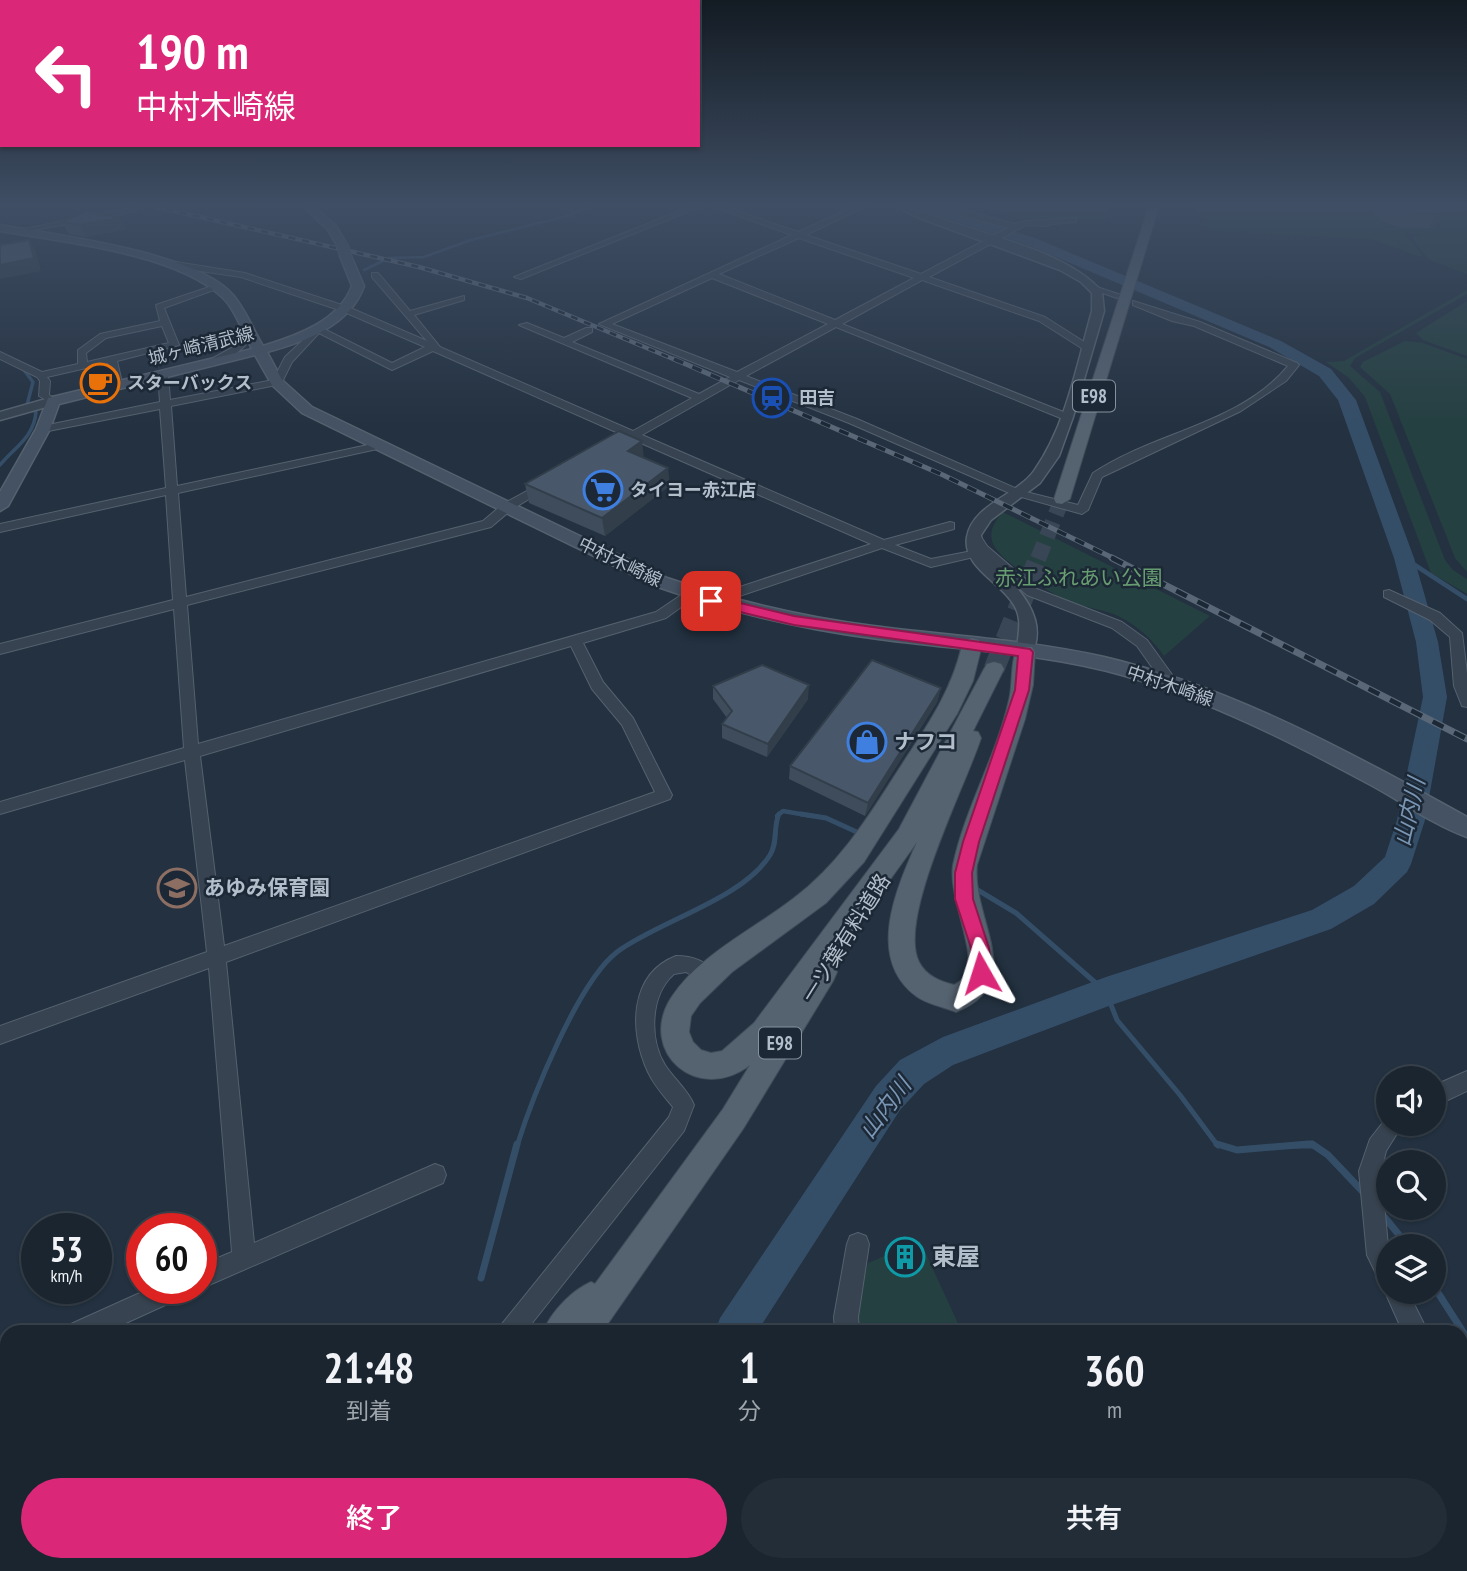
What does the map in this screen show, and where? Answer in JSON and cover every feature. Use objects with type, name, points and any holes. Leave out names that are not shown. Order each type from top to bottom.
[{"type":"main road","name":"中村木崎線","points":[[203,279],[228,296],[277,382],[307,410],[377,446],[692,594],[794,621],[1087,661],[1171,683],[1304,740],[1463,826]]},
{"type":"main road","points":[[345,309],[358,286],[355,279]]},
{"type":"main road","name":"E98","points":[[1062,499],[1131,279]]},
{"type":"main road","name":"城ヶ崎清武線","points":[[52,401],[261,352],[318,329],[345,309]]},
{"type":"main road","points":[[0,506],[43,429],[52,401]]},
{"type":"main road","points":[[909,834],[764,1032],[737,1058],[722,1066],[704,1066],[691,1060],[676,1041],[673,1027],[678,1012],[689,995],[707,976],[838,877],[863,845],[947,712],[964,680],[972,645]]},
{"type":"main road","name":"一ツ葉有料道路","points":[[586,1325],[733,1119],[909,834],[994,669],[961,767],[907,894],[901,919],[904,958],[910,972],[923,987],[935,994],[956,999],[973,989],[981,973],[980,948],[964,899],[964,873],[971,842],[1022,690],[1026,652]]},
{"type":"main road","points":[[567,1325],[642,1247]]},
{"type":"street","points":[[255,279],[345,309],[930,563],[974,553]]},
{"type":"street","points":[[379,279],[437,349]]},
{"type":"street","points":[[701,279],[604,324],[740,375],[935,455],[1018,493],[1082,510],[1097,475],[1261,398],[1291,372],[1294,365],[1196,324],[1175,319],[1126,297],[1094,287],[1082,279]]},
{"type":"street","points":[[725,279],[1067,417]]},
{"type":"street","points":[[599,455],[740,375],[920,279]]},
{"type":"street","points":[[926,279],[1042,319],[1086,347]]},
{"type":"street","points":[[41,375],[174,345],[159,307],[218,287]]},
{"type":"street","points":[[1026,652],[1029,625],[1021,602],[974,553],[974,535],[985,517],[1035,480],[1052,456],[1067,417],[1098,312],[1094,287]]},
{"type":"street","points":[[409,314],[461,298]]},
{"type":"street","points":[[83,366],[81,352],[103,336],[164,323]]},
{"type":"street","points":[[203,366],[238,348],[246,339],[244,323]]},
{"type":"street","points":[[524,325],[699,398]]},
{"type":"street","points":[[43,429],[277,382],[279,372],[290,354],[310,340],[318,329],[392,367],[437,349]]},
{"type":"street","points":[[564,342],[589,330]]},
{"type":"street","points":[[0,355],[41,375],[45,380],[44,396],[52,401]]},
{"type":"street","points":[[112,359],[119,385]]},
{"type":"street","points":[[163,375],[192,754],[217,958],[244,1258]]},
{"type":"street","points":[[0,416],[52,401]]},
{"type":"street","points":[[0,528],[377,446]]},
{"type":"street","points":[[0,649],[487,524],[507,507],[553,481]]},
{"type":"street","points":[[711,601],[883,544],[950,526]]},
{"type":"street","points":[[974,535],[983,549],[1032,592],[1117,625],[1142,643],[1171,683]]},
{"type":"street","points":[[0,808],[661,615],[692,594]]},
{"type":"street","points":[[1389,594],[1443,622],[1457,636],[1461,686],[1467,702]]},
{"type":"street","points":[[0,1035],[664,795],[628,722],[597,685],[575,640]]},
{"type":"street","points":[[516,1325],[677,1124],[684,1105],[657,1073],[651,1054],[646,1007],[656,979],[666,968],[682,961],[696,965],[707,976]]},
{"type":"street","points":[[1446,1091],[1467,1081]]},
{"type":"street","points":[[1376,1234],[1370,1171],[1377,1146],[1384,1136]]},
{"type":"street","points":[[217,1270],[435,1175]]},
{"type":"street","points":[[847,1325],[858,1244]]},
{"type":"street","points":[[95,1325],[141,1304]]},
{"type":"street","points":[[1402,1304],[1412,1325]]},
{"type":"green space","points":[[1467,290],[1467,294],[1355,358],[1350,366],[1380,392],[1445,560],[1453,570],[1467,579],[1467,594],[1431,573],[1365,397],[1349,378],[1326,362],[1344,361]]},
{"type":"green space","points":[[1467,301],[1467,356],[1423,340],[1416,333]]},
{"type":"green space","points":[[1405,341],[1423,343],[1467,359],[1467,572],[1455,558],[1390,394],[1360,367],[1363,362]]},
{"type":"green space","name":"赤江ふれあい公園","points":[[1003,512],[1210,616],[1164,656],[1145,634],[1127,621],[1114,614],[1057,596],[1001,555],[995,548],[992,532]]},
{"type":"green space","points":[[920,1241],[959,1325],[855,1325],[854,1311],[868,1263]]},
{"type":"building","name":"タイヨー赤江店","points":[[619,431],[642,441],[628,451],[668,468],[602,518],[525,484]]},
{"type":"building","name":"ナフコ","points":[[872,660],[941,688],[868,803],[790,766]]},
{"type":"building","points":[[762,665],[809,685],[768,744],[722,724],[732,711],[713,686]]},
{"type":"building","name":"東屋","points":[[910,1247],[915,1259],[903,1263],[899,1253]]},
{"type":"waterway","name":"山内川","points":[[739,1325],[888,1098],[912,1072],[943,1053],[1106,992],[1321,920],[1364,895],[1397,864],[1411,820],[1435,697],[1427,642],[1404,558],[1347,400],[1325,373],[1296,354],[1121,279]]},
{"type":"waterway","points":[[0,465],[28,435],[34,421],[36,412],[27,405],[33,382],[24,370]]},
{"type":"waterway","points":[[1406,559],[1404,558],[1467,599]]},
{"type":"waterway","points":[[779,814],[783,811],[812,816]]},
{"type":"waterway","points":[[517,1146],[558,1042],[587,988],[602,967],[617,952],[721,897],[757,871],[772,850],[779,814]]},
{"type":"waterway","points":[[801,814],[826,818],[859,833]]},
{"type":"waterway","points":[[976,889],[1016,913],[1106,992],[1117,1020],[1180,1095],[1218,1146]]},
{"type":"waterway","points":[[481,1278],[517,1144]]},
{"type":"waterway","points":[[1217,1144],[1237,1150],[1309,1144]]},
{"type":"waterway","points":[[1287,1146],[1315,1146]]},
{"type":"waterway","points":[[1315,1146],[1328,1155],[1365,1194]]},
{"type":"waterway","points":[[1387,1220],[1398,1234]]},
{"type":"waterway","points":[[1445,1304],[1459,1325]]},
{"type":"tunnel","points":[[1038,559],[1062,499]]},
{"type":"tunnel","points":[[994,669],[1039,558]]},
{"type":"railway","points":[[462,279],[527,298],[678,361]]},
{"type":"railway","points":[[674,359],[943,475],[1115,559]]},
{"type":"railway","points":[[1112,558],[1467,739]]},
{"type":"place","name":"スターバックス","points":[[100,383]]},
{"type":"place","name":"田吉","points":[[772,398]]},
{"type":"place","name":"タイヨー赤江店","points":[[603,490]]},
{"type":"place","name":"ナフコ","points":[[867,742]]},
{"type":"place","name":"あゆみ保育園","points":[[177,888]]},
{"type":"place","name":"東屋","points":[[905,1257]]},
{"type":"route","points":[[711,601],[794,621],[1026,652],[1022,690],[971,842],[964,873],[964,899],[980,948],[983,964],[981,973]]}]
